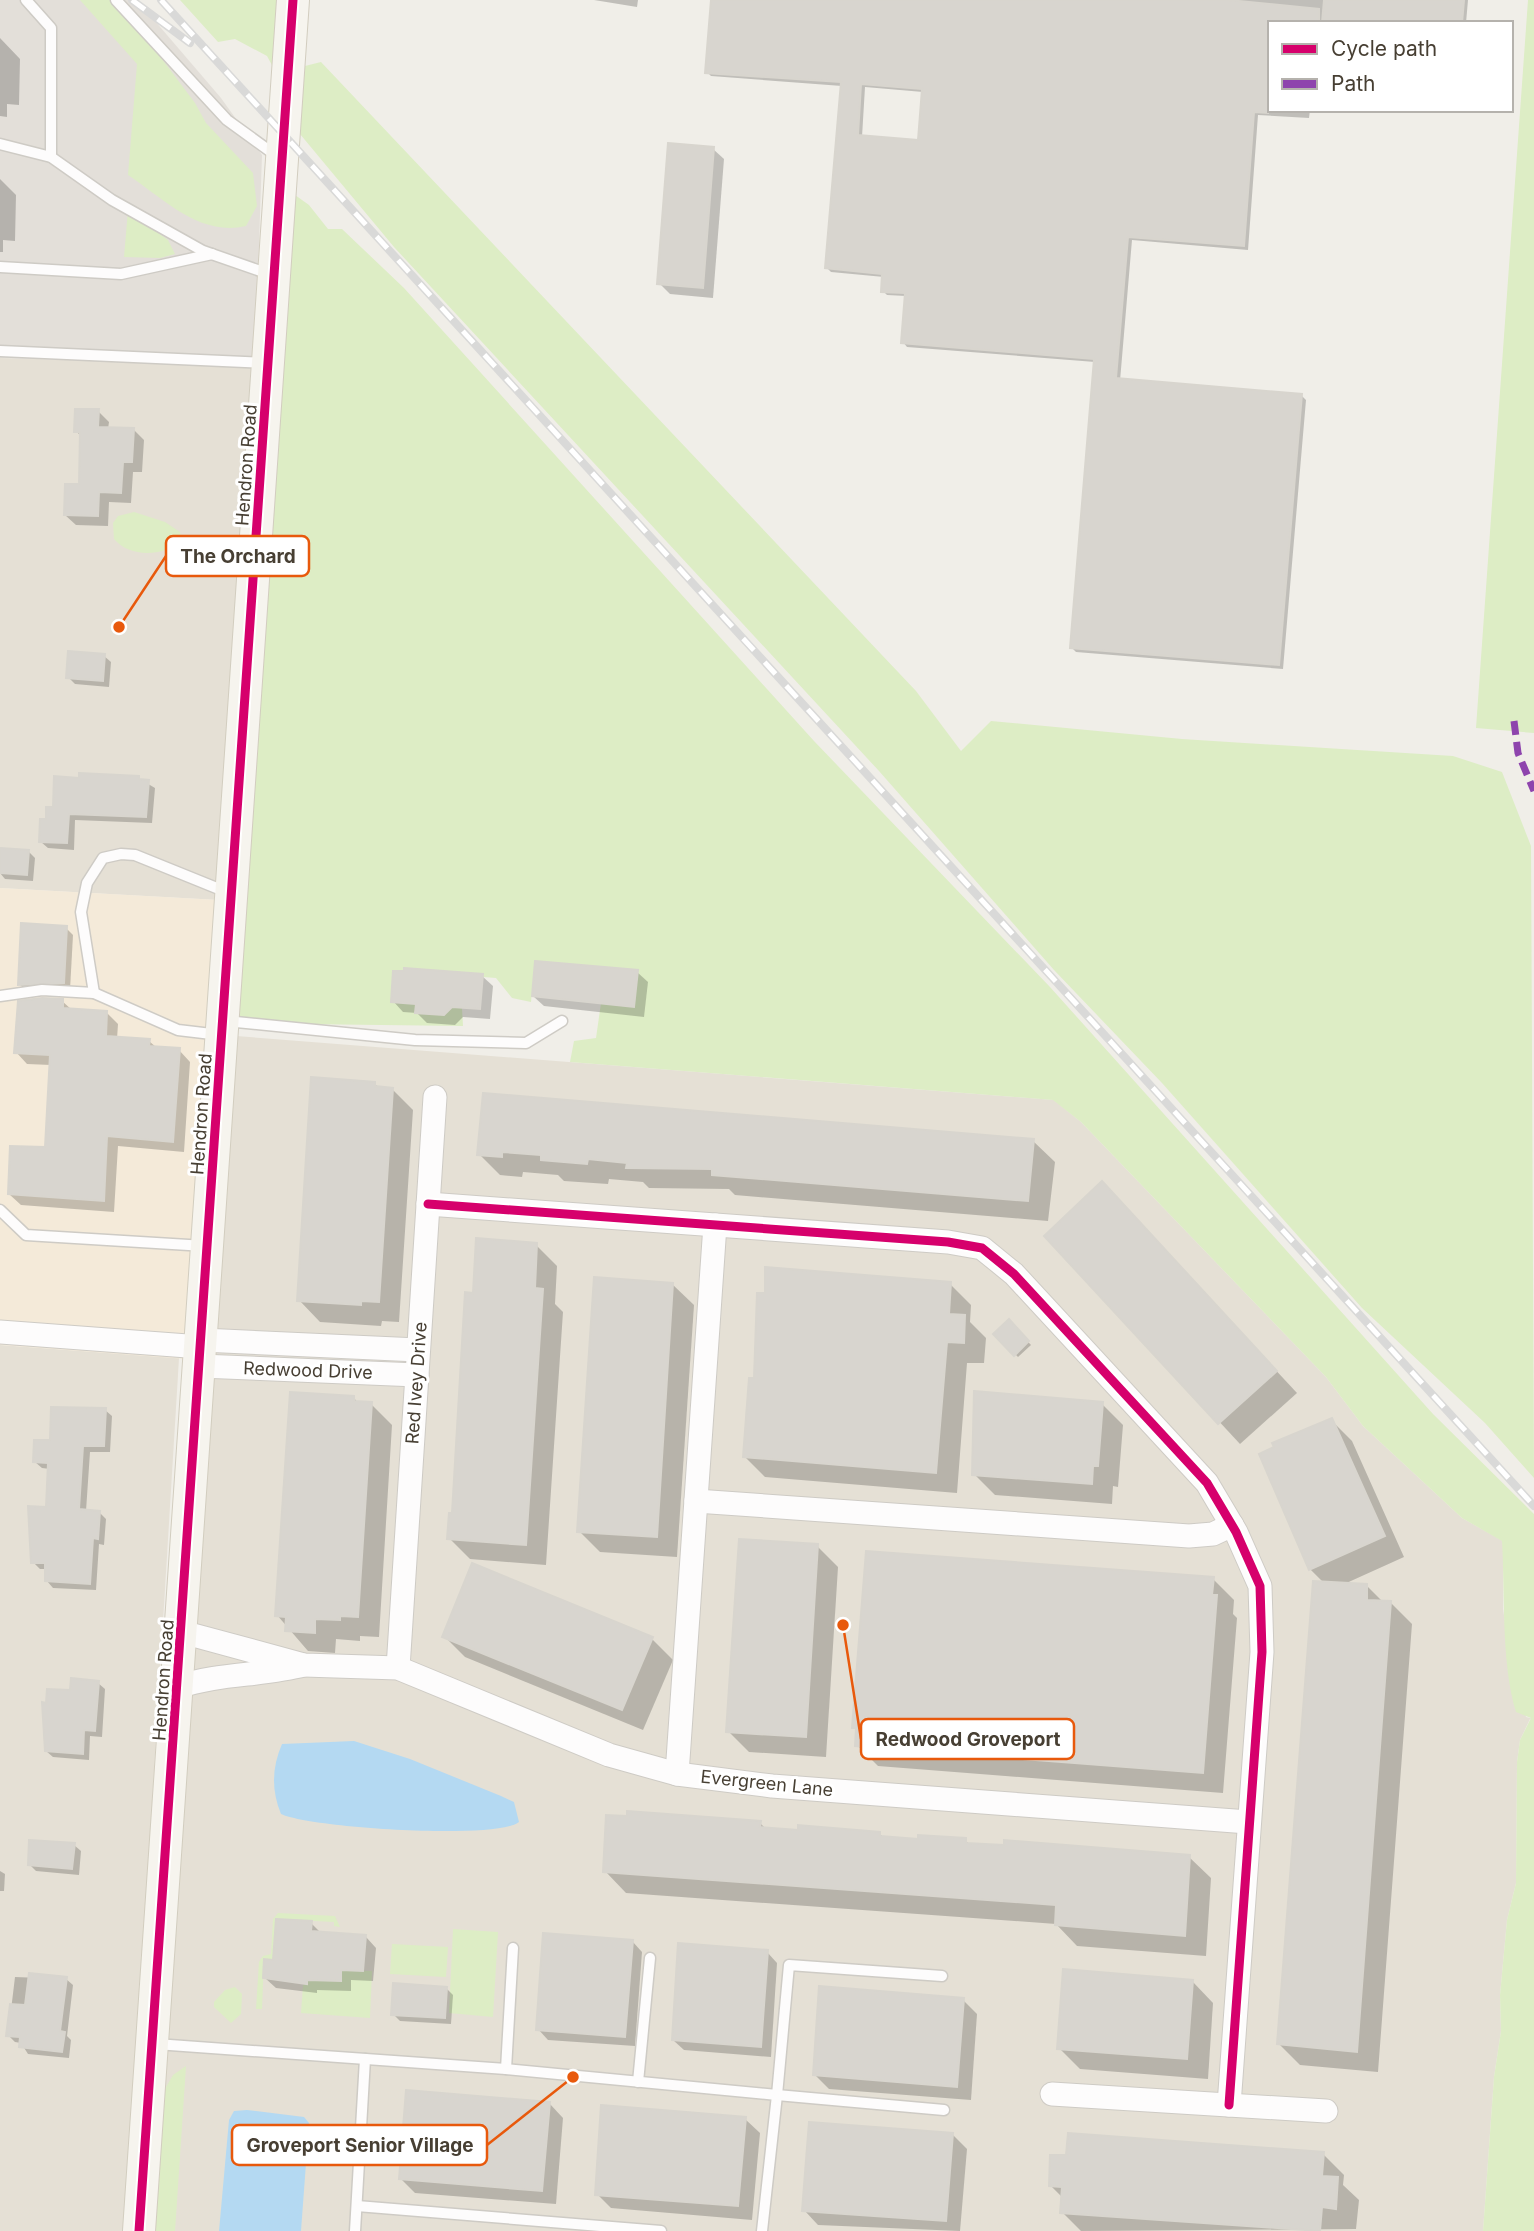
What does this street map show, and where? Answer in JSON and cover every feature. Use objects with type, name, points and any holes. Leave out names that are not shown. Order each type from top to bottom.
[{"type":"street","name":"Hendron Road","points":[[139,2231],[284,161],[293,0]]},
{"type":"street","name":"Red Ivey Drive","points":[[398,1668],[435,1097]]},
{"type":"street","points":[[428,1204],[948,1242],[982,1248],[1014,1273],[1207,1483],[1232,1525],[1260,1586],[1262,1652],[1229,2105]]},
{"type":"street","points":[[677,1774],[715,1225]]},
{"type":"street","points":[[0,1332],[201,1351]]},
{"type":"street","name":"Redwood Drive","points":[[201,1351],[418,1350]]},
{"type":"street","name":"Redwood Drive","points":[[201,1351],[416,1375]]},
{"type":"street","points":[[696,1501],[1189,1536],[1213,1534],[1232,1525]]},
{"type":"street","name":"Evergreen Lane","points":[[182,1632],[304,1665],[398,1668],[609,1755],[677,1774],[772,1786],[1248,1822]]},
{"type":"street","name":"Evergreen Lane","points":[[178,1687],[202,1679],[279,1672],[304,1665]]},
{"type":"street","points":[[1052,2094],[1326,2111]]},
{"type":"lane","points":[[26,0],[51,28],[51,157]]},
{"type":"lane","points":[[116,0],[227,120],[284,161]]},
{"type":"lane","points":[[0,144],[51,157],[112,200],[213,254],[275,276]]},
{"type":"lane","points":[[0,267],[121,274],[213,254]]},
{"type":"lane","points":[[0,351],[270,363]]},
{"type":"lane","points":[[94,993],[81,912],[87,883],[103,858],[121,854],[135,855],[232,894]]},
{"type":"lane","points":[[0,996],[42,990],[94,993],[178,1030],[223,1028],[526,1044],[562,1021]]},
{"type":"lane","points":[[0,1210],[26,1235],[208,1246]]},
{"type":"lane","points":[[506,2069],[513,1948]]},
{"type":"lane","points":[[638,2082],[650,1958]]},
{"type":"lane","points":[[762,2231],[778,2095],[789,1965],[942,1976]]},
{"type":"lane","points":[[152,2044],[506,2069],[944,2110]]},
{"type":"lane","points":[[355,2231],[365,2059]]},
{"type":"lane","points":[[358,2207],[661,2231]]},
{"type":"lane","points":[[487,2231],[488,2217]]},
{"type":"shaded area","points":[[0,0],[137,0],[221,98],[262,155],[255,365],[0,358]]},
{"type":"shaded area","points":[[0,358],[255,365],[219,900],[0,888]]},
{"type":"shaded area","points":[[0,888],[219,900],[186,1359],[0,1345]]},
{"type":"shaded area","points":[[223,1035],[1054,1100],[1081,1122],[1326,1377],[1363,1426],[1462,1518],[1503,1541],[1503,1609],[1508,1641],[1526,1717],[1534,1719],[1530,1719],[1520,1740],[1517,1762],[1516,1883],[1507,1920],[1500,1995],[1501,2031],[1494,2077],[1483,2231],[140,2231]]},
{"type":"shaded area","points":[[0,1345],[179,1358],[126,2231],[0,2231]]},
{"type":"green space","points":[[80,0],[110,0],[159,55],[195,103],[206,123],[253,173],[257,206],[246,226],[229,228],[198,221],[169,205],[128,175],[137,64]]},
{"type":"green space","points":[[180,0],[279,0],[273,67],[267,56],[235,39],[218,42]]},
{"type":"green space","points":[[1528,0],[1534,0],[1534,733],[1476,728]]},
{"type":"green space","points":[[321,62],[916,691],[961,751],[991,721],[1182,739],[1453,756],[1502,772],[1531,846],[1534,1478],[1485,1423],[1362,1308],[1162,1083],[1054,970],[879,771],[394,247],[295,128],[301,67]]},
{"type":"green space","points":[[295,195],[309,205],[328,229],[342,229],[404,288],[814,741],[1050,987],[1433,1414],[1534,1514],[1534,2231],[1483,2231],[1494,2077],[1501,2031],[1500,1995],[1507,1920],[1516,1883],[1517,1762],[1520,1740],[1531,1718],[1516,1712],[1511,1693],[1506,1650],[1502,1541],[1462,1518],[1363,1426],[1326,1377],[1081,1122],[1053,1100],[570,1062],[574,1041],[596,1038],[601,1003],[634,1006],[637,970],[535,961],[531,1002],[512,998],[496,978],[483,977],[483,974],[404,968],[404,971],[393,971],[391,1002],[416,1004],[416,1013],[439,1015],[452,1007],[462,1008],[463,1026],[299,1024],[234,1017]]},
{"type":"green space","points":[[128,210],[168,240],[175,254],[160,258],[124,257]]},
{"type":"green space","points":[[134,512],[165,522],[180,532],[182,542],[165,550],[146,553],[121,545],[114,539],[113,523],[118,516]]},
{"type":"green space","points":[[278,1913],[335,1916],[340,1927],[334,1926],[334,1922],[276,1919],[273,1960],[264,1959],[262,2009],[256,2009],[259,1962],[263,1956],[271,1954],[273,1919]]},
{"type":"green space","points":[[453,1929],[498,1932],[493,2017],[449,2013]]},
{"type":"green space","points":[[392,1944],[448,1947],[446,1977],[390,1974]]},
{"type":"green space","points":[[341,1970],[372,1971],[370,2018],[301,2013],[303,1985],[307,1984],[307,1980],[340,1981]]},
{"type":"green space","points":[[235,1987],[242,1994],[241,2014],[231,2023],[214,2007],[214,2002],[225,1990]]},
{"type":"green space","points":[[186,2066],[175,2231],[153,2231],[162,2094],[173,2075]]},
{"type":"water","points":[[354,1741],[410,1759],[514,1802],[519,1822],[504,1827],[477,1830],[403,1830],[327,1824],[281,1814],[274,1779],[282,1744]]},
{"type":"water","points":[[247,2110],[304,2117],[309,2123],[301,2231],[219,2231],[229,2120],[234,2111]]},
{"type":"building","points":[[711,0],[1229,0],[1319,9],[1319,21],[1268,21],[1268,113],[1254,112],[1244,246],[1128,237],[1116,378],[1302,394],[1279,665],[1070,648],[1094,359],[901,343],[905,293],[881,292],[882,274],[825,268],[841,82],[705,73]],"holes":[[[861,84],[922,89],[918,140],[858,135]]]},
{"type":"building","points":[[1324,0],[1464,0],[1462,21],[1322,21]]},
{"type":"building","points":[[668,143],[714,147],[703,288],[657,284]]},
{"type":"building","points":[[75,409],[99,409],[98,427],[134,428],[132,462],[123,462],[121,493],[99,492],[98,516],[64,515],[65,484],[79,484],[80,432],[74,432]]},
{"type":"building","points":[[68,651],[105,654],[103,681],[66,678]]},
{"type":"building","points":[[79,773],[139,776],[139,779],[149,780],[146,817],[69,814],[67,843],[39,842],[40,819],[46,819],[46,807],[53,807],[54,776],[79,778]]},
{"type":"building","points":[[0,848],[29,850],[27,875],[0,873]]},
{"type":"building","points":[[21,923],[67,926],[64,983],[18,985]]},
{"type":"building","points":[[535,961],[638,970],[634,1007],[532,996]]},
{"type":"building","points":[[404,968],[483,974],[480,1009],[452,1007],[444,1015],[415,1013],[416,1004],[391,1002],[393,971],[404,971]]},
{"type":"building","points":[[63,999],[63,1008],[107,1011],[106,1036],[150,1039],[149,1046],[180,1048],[173,1142],[107,1136],[104,1201],[8,1194],[10,1146],[45,1147],[50,1055],[14,1053],[18,1001]]},
{"type":"building","points":[[311,1077],[375,1082],[375,1086],[393,1088],[379,1302],[361,1301],[361,1305],[297,1301]]},
{"type":"building","points":[[483,1093],[1034,1139],[1028,1201],[712,1175],[712,1169],[626,1168],[627,1163],[588,1159],[587,1164],[541,1160],[541,1155],[502,1152],[502,1157],[477,1155]]},
{"type":"building","points":[[1102,1181],[1277,1371],[1218,1424],[1044,1236]]},
{"type":"building","points":[[476,1238],[537,1243],[535,1288],[543,1289],[526,1545],[447,1539],[449,1513],[452,1513],[465,1292],[473,1293]]},
{"type":"building","points":[[765,1267],[951,1282],[949,1314],[965,1315],[964,1343],[947,1342],[936,1473],[743,1457],[749,1378],[754,1378],[757,1293],[765,1293]]},
{"type":"building","points":[[594,1277],[673,1283],[657,1537],[577,1532]]},
{"type":"building","points":[[1009,1319],[1029,1341],[1014,1356],[993,1334]]},
{"type":"building","points":[[974,1391],[1103,1402],[1098,1466],[1093,1466],[1092,1484],[972,1475]]},
{"type":"building","points":[[290,1392],[354,1396],[354,1401],[372,1402],[358,1617],[340,1616],[340,1620],[315,1619],[315,1633],[285,1631],[286,1617],[275,1616]]},
{"type":"building","points":[[51,1407],[106,1408],[104,1446],[83,1446],[79,1509],[100,1511],[98,1539],[93,1538],[90,1584],[45,1581],[45,1563],[31,1563],[28,1506],[46,1507],[48,1463],[33,1462],[34,1440],[50,1440]]},
{"type":"building","points":[[1332,1418],[1385,1536],[1309,1570],[1259,1454],[1274,1447],[1272,1443]]},
{"type":"building","points":[[739,1539],[818,1544],[806,1737],[726,1732]]},
{"type":"building","points":[[866,1551],[1214,1577],[1212,1595],[1217,1595],[1203,1773],[855,1746],[856,1728],[852,1728]]},
{"type":"building","points":[[472,1563],[653,1637],[622,1710],[442,1637]]},
{"type":"building","points":[[1313,1581],[1367,1584],[1367,1600],[1391,1601],[1357,2052],[1277,2044]]},
{"type":"building","points":[[71,1678],[99,1681],[95,1731],[84,1730],[83,1754],[45,1751],[42,1702],[46,1703],[47,1689],[70,1690]]},
{"type":"building","points":[[627,1811],[761,1821],[760,1827],[798,1830],[798,1825],[880,1832],[880,1836],[918,1839],[918,1835],[966,1838],[966,1843],[1004,1845],[1004,1840],[1190,1855],[1185,1936],[1055,1925],[1056,1905],[603,1872],[606,1815],[627,1816]]},
{"type":"building","points":[[29,1840],[75,1843],[72,1869],[28,1865]]},
{"type":"building","points":[[276,1919],[312,1921],[311,1931],[366,1935],[363,1971],[341,1970],[341,1981],[307,1980],[307,1984],[263,1978],[264,1959],[273,1960]]},
{"type":"building","points":[[543,1933],[633,1940],[625,2037],[536,2030]]},
{"type":"building","points":[[678,1943],[768,1950],[761,2047],[672,2040]]},
{"type":"building","points":[[1063,1969],[1193,1980],[1187,2059],[1057,2049]]},
{"type":"building","points":[[29,1973],[67,1977],[60,2031],[65,2032],[62,2052],[19,2047],[20,2037],[6,2036],[10,2004],[25,2005]]},
{"type":"building","points":[[393,1983],[447,1987],[445,2018],[391,2015]]},
{"type":"building","points":[[819,1986],[964,1998],[957,2087],[813,2075]]},
{"type":"building","points":[[406,2090],[550,2102],[542,2191],[399,2179]]},
{"type":"building","points":[[601,2105],[746,2117],[738,2206],[595,2195]]},
{"type":"building","points":[[809,2122],[953,2133],[946,2221],[802,2211]]},
{"type":"building","points":[[1068,2133],[1324,2152],[1322,2176],[1338,2177],[1336,2209],[1322,2207],[1320,2231],[1060,2213],[1062,2187],[1049,2186],[1050,2155],[1066,2155]]},
{"type":"railway","points":[[132,0],[190,43]]},
{"type":"railway","points":[[161,0],[1534,1506]]},
{"type":"marked path","points":[[1514,721],[1518,753],[1534,791]]},
{"type":"cycle path","points":[[139,2231],[293,0]]},
{"type":"cycle path","points":[[428,1204],[948,1242],[982,1248],[1014,1274],[1207,1483],[1236,1532],[1260,1586],[1262,1652],[1229,2105]]},
{"type":"place","name":"The Orchard","points":[[119,627]]},
{"type":"place","name":"Redwood Groveport","points":[[843,1625]]},
{"type":"place","name":"Groveport Senior Village","points":[[573,2077]]}]
